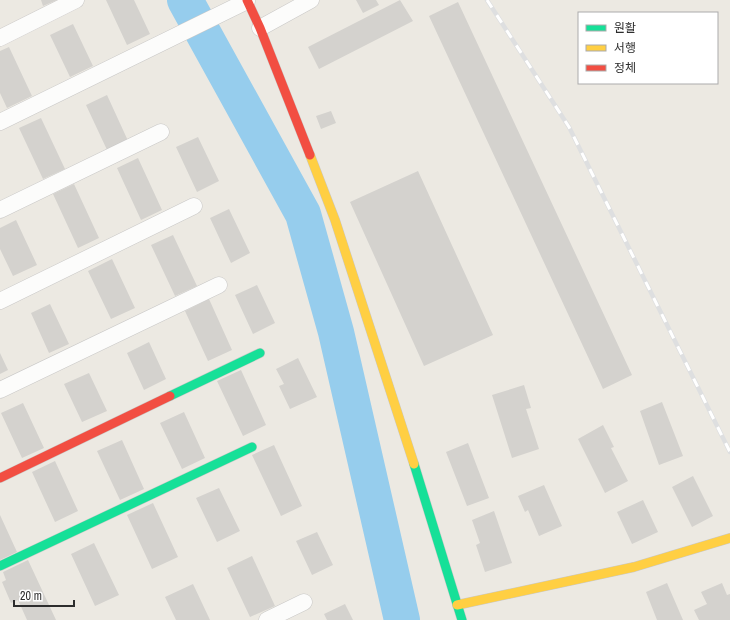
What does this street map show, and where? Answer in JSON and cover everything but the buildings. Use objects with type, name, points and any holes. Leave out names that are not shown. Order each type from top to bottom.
[{"type":"street","points":[[0,38],[76,0]]},
{"type":"street","points":[[260,28],[311,0]]},
{"type":"street","points":[[0,122],[220,16],[247,1],[260,28],[335,220],[401,419],[462,620]]},
{"type":"street","points":[[0,210],[161,132]]},
{"type":"street","points":[[0,301],[194,206]]},
{"type":"street","points":[[0,390],[219,286]]},
{"type":"street","points":[[0,478],[260,353]]},
{"type":"street","points":[[0,566],[252,447]]},
{"type":"street","points":[[457,605],[634,566],[730,538]]},
{"type":"street","points":[[266,620],[304,602]]},
{"type":"waterway","points":[[185,0],[303,214],[336,332],[402,620]]},
{"type":"railway","points":[[487,0],[569,127],[730,452]]},
{"type":"traffic: fast","points":[[170,396],[260,353]]},
{"type":"traffic: fast","points":[[0,566],[252,447]]},
{"type":"traffic: fast","points":[[414,464],[462,620]]},
{"type":"traffic: slow","points":[[310,155],[335,220],[414,464]]},
{"type":"traffic: slow","points":[[457,605],[634,567],[730,538]]},
{"type":"traffic: jam","points":[[247,0],[260,28],[310,155]]},
{"type":"traffic: jam","points":[[0,478],[170,396]]}]
